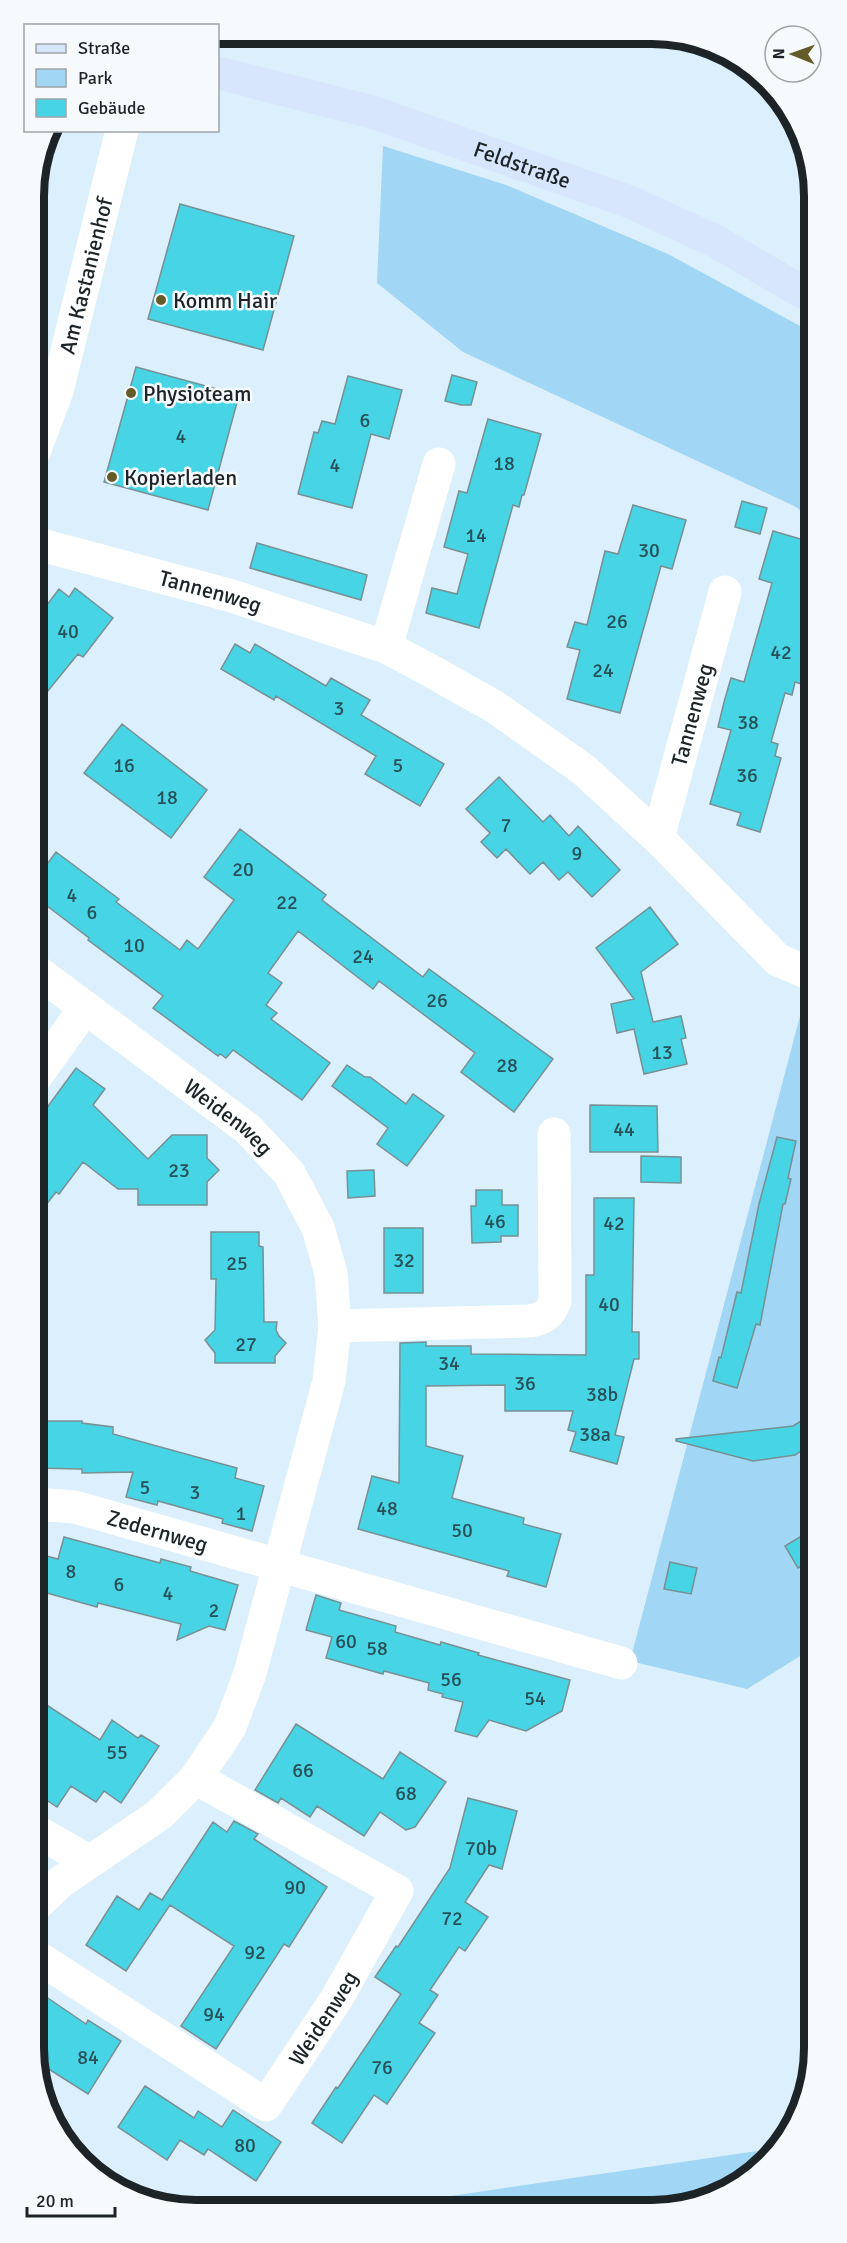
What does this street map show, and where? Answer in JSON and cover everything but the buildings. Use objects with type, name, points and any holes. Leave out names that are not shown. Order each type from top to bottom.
[{"type":"main road","name":"Feldstraße","points":[[219,73],[372,112],[630,201],[715,241],[804,293]]},
{"type":"street","name":"Am Kastanienhof","points":[[44,426],[57,391],[122,132]]},
{"type":"street","points":[[386,647],[439,464]]},
{"type":"street","name":"Tannenweg","points":[[44,546],[232,596],[386,647],[495,706],[584,770],[658,838],[778,960],[804,971]]},
{"type":"street","name":"Tannenweg","points":[[658,838],[725,592]]},
{"type":"street","name":"Weidenweg","points":[[43,1898],[59,1882],[160,1814],[196,1778],[230,1727],[250,1673],[329,1382],[335,1326],[331,1274],[318,1228],[289,1173],[248,1129],[44,977]]},
{"type":"street","points":[[44,1066],[85,1008]]},
{"type":"street","points":[[335,1326],[530,1321],[542,1319],[551,1312],[555,1301],[554,1134]]},
{"type":"street","name":"Zedernweg","points":[[43,1505],[75,1507],[280,1566]]},
{"type":"street","points":[[280,1566],[621,1663]]},
{"type":"street","name":"Weidenweg","points":[[43,1961],[266,2105],[337,1998],[397,1891],[196,1778]]},
{"type":"street","points":[[43,1835],[89,1861]]},
{"type":"green space","points":[[383,146],[506,185],[668,254],[804,328],[804,513],[794,506],[463,352],[377,283]]},
{"type":"green space","points":[[800,1016],[804,1017],[803,1654],[747,1689],[630,1661]]},
{"type":"green space","points":[[764,2150],[744,2168],[719,2184],[681,2197],[652,2200],[407,2200],[437,2198]]},
{"type":"place","name":"Komm Hair","points":[[161,300]]},
{"type":"place","name":"Physioteam","points":[[131,393]]},
{"type":"place","name":"Kopierladen","points":[[112,477]]}]
